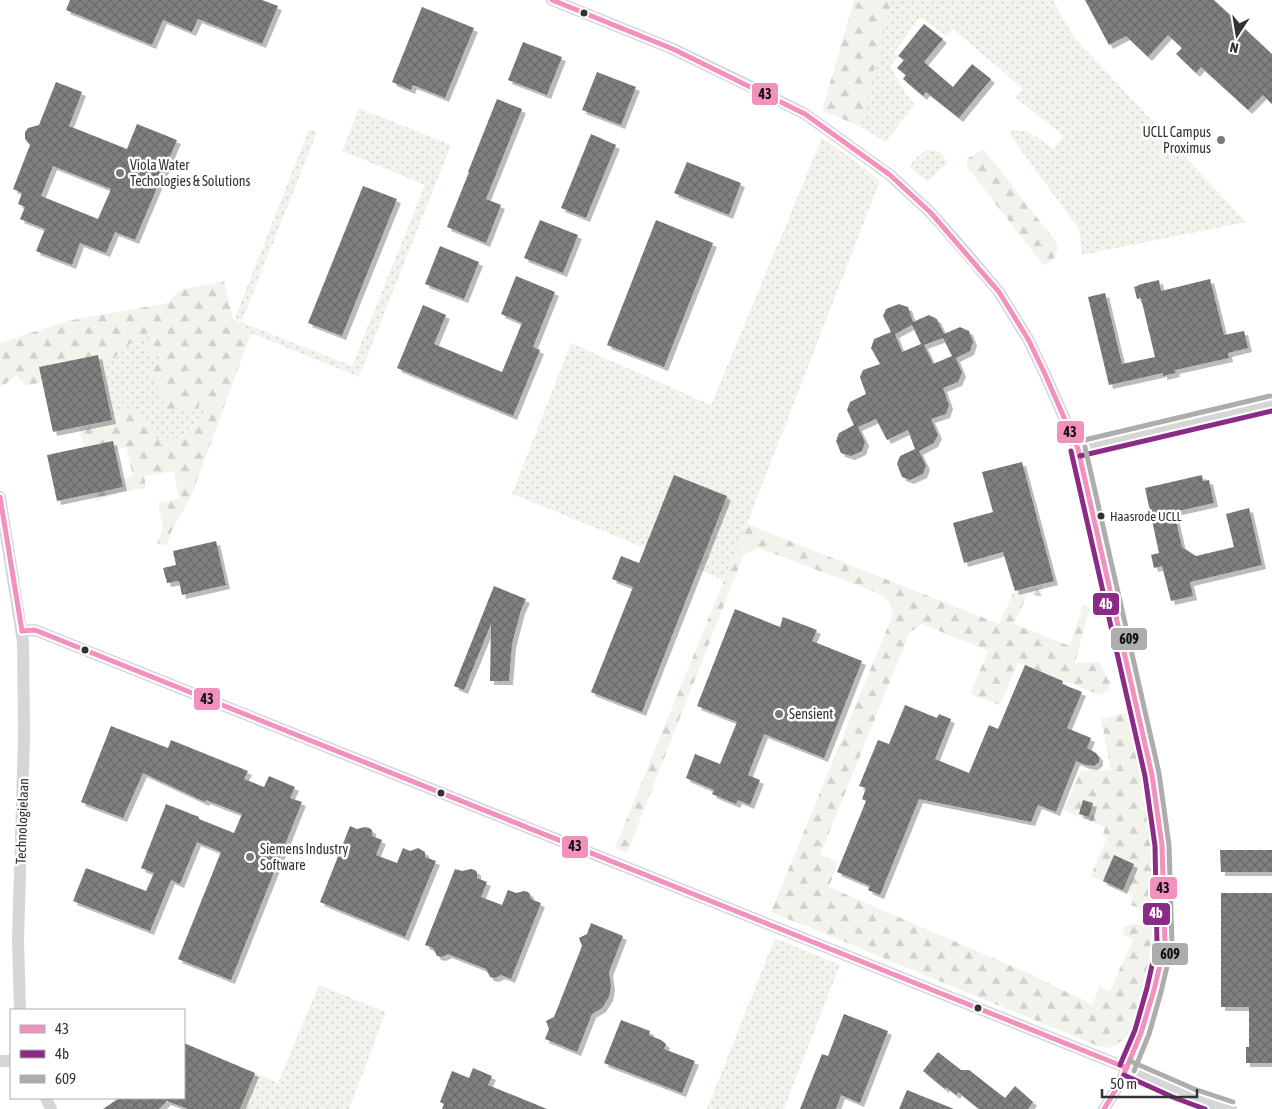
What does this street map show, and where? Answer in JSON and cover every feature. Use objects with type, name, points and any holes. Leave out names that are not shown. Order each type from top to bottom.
[{"type":"street","points":[[552,0],[673,49],[805,114],[890,175],[931,213],[999,292],[1028,339],[1078,449],[1152,775],[1162,845],[1165,944],[1142,1032],[1127,1068],[1104,1109]]},
{"type":"street","points":[[1078,449],[1272,403]]},
{"type":"street","name":"Technologielaan","points":[[0,497],[23,642],[24,736],[18,941],[20,1009]]},
{"type":"street","points":[[22,631],[35,630],[1127,1068],[1187,1094],[1231,1109]]},
{"type":"green space","points":[[854,0],[892,0],[860,126],[822,111]]},
{"type":"green space","points":[[892,0],[1053,0],[1075,38],[1246,222],[1082,255],[1079,229],[1010,135],[1012,130],[1024,131],[1034,135],[1053,149],[1064,136],[1016,98],[1022,88],[953,29],[946,36],[920,17],[894,53],[898,57],[890,66],[908,97],[915,105],[885,142],[860,126]]},
{"type":"green space","points":[[359,108],[451,145],[359,377],[251,333],[233,319],[352,366],[425,185],[342,151]]},
{"type":"green space","points":[[309,129],[317,132],[242,321],[235,318]]},
{"type":"green space","points":[[822,138],[880,181],[724,580],[512,494],[571,343],[711,405]]},
{"type":"green space","points":[[927,150],[940,152],[948,163],[927,182],[909,166]]},
{"type":"green space","points":[[984,150],[1057,243],[1058,250],[1056,255],[1046,265],[1041,262],[967,167],[967,159]]},
{"type":"green space","points":[[224,281],[233,319],[251,333],[191,497],[172,530],[166,546],[157,543],[163,528],[158,503],[179,499],[174,471],[144,476],[146,488],[125,491],[96,501],[94,493],[123,487],[121,479],[133,476],[126,447],[115,450],[113,441],[84,447],[79,427],[112,420],[122,403],[152,427],[155,439],[179,438],[203,417],[206,401],[199,404],[198,411],[190,412],[186,408],[168,409],[152,376],[152,368],[161,362],[160,356],[150,356],[144,348],[155,335],[140,335],[114,358],[100,362],[98,355],[40,367],[42,382],[26,386],[17,375],[0,388],[0,343],[67,321],[168,303],[179,290]]},
{"type":"green space","points":[[141,335],[155,335],[161,362],[199,404],[207,401],[203,417],[178,438],[155,439],[122,404],[112,420],[100,362],[114,358]]},
{"type":"green space","points":[[747,524],[999,624],[1013,593],[1043,585],[1041,597],[1028,593],[1014,624],[1070,646],[1083,605],[1090,607],[1075,663],[1099,662],[1110,683],[1108,690],[1100,695],[1018,663],[1000,705],[970,694],[988,651],[922,624],[910,632],[820,855],[838,862],[829,887],[1030,974],[1093,1005],[1099,986],[1110,991],[1133,939],[1122,934],[1125,927],[1133,923],[1147,927],[1150,911],[1130,905],[1132,895],[1091,876],[1107,837],[1103,835],[1105,827],[1063,810],[1081,771],[1111,770],[1101,719],[1129,712],[1144,778],[1151,846],[1154,942],[1145,989],[1133,1030],[1125,1039],[1110,1048],[1098,1046],[771,912],[893,614],[889,601],[878,593],[759,548],[744,554],[627,853],[615,848]]},
{"type":"green space","points":[[775,938],[840,965],[784,1109],[707,1109]]},
{"type":"green space","points":[[319,985],[386,1012],[349,1109],[240,1109],[255,1073],[278,1083]]},
{"type":"building","points":[[70,0],[262,0],[278,6],[262,44],[198,19],[192,32],[163,20],[152,45],[66,10]]},
{"type":"building","points":[[1085,0],[1214,0],[1272,54],[1272,104],[1263,95],[1248,110],[1201,67],[1196,73],[1176,54],[1182,48],[1168,35],[1148,57],[1126,36],[1109,45]]},
{"type":"building","points":[[422,7],[474,28],[445,98],[413,85],[411,90],[392,82]]},
{"type":"building","points":[[924,24],[943,39],[924,62],[953,87],[972,64],[991,79],[959,118],[926,92],[923,96],[903,79],[906,75],[897,68],[904,60],[898,56]]},
{"type":"building","points":[[523,42],[562,57],[547,95],[508,80]]},
{"type":"building","points":[[597,72],[636,87],[621,125],[582,110]]},
{"type":"building","name":"Viola Water Techologies & Solutions","points":[[56,82],[82,92],[69,126],[127,149],[137,124],[177,140],[135,240],[115,232],[106,253],[80,243],[72,265],[36,251],[45,229],[20,219],[25,207],[18,204],[22,193],[13,189],[30,145],[25,139],[25,132],[28,128],[39,125]],"holes":[[[53,166],[111,189],[98,219],[41,196]]]},
{"type":"building","points":[[497,99],[522,109],[486,199],[501,205],[486,243],[447,227]]},
{"type":"building","points":[[591,134],[616,145],[586,218],[561,208]]},
{"type":"building","points":[[687,162],[741,183],[729,215],[674,193]]},
{"type":"building","points":[[363,186],[397,199],[342,336],[308,323]]},
{"type":"building","points":[[540,220],[578,235],[563,273],[524,258]]},
{"type":"building","points":[[656,220],[713,243],[664,367],[607,345]]},
{"type":"building","points":[[440,246],[479,262],[464,299],[425,284]]},
{"type":"building","points":[[516,276],[555,292],[533,347],[540,350],[513,416],[397,368],[423,305],[446,315],[434,344],[502,372],[522,323],[501,314]]},
{"type":"building","points":[[1210,279],[1224,335],[1244,331],[1248,348],[1228,353],[1229,358],[1175,370],[1176,373],[1163,376],[1163,373],[1109,385],[1088,297],[1105,293],[1122,364],[1155,357],[1141,298],[1137,299],[1134,287],[1159,280],[1161,291]]},
{"type":"building","points":[[899,304],[908,307],[913,322],[929,315],[937,319],[944,334],[960,327],[969,331],[973,342],[970,351],[956,358],[962,373],[958,382],[943,388],[949,405],[946,414],[931,419],[938,435],[934,443],[919,451],[926,466],[923,474],[910,480],[902,477],[897,464],[900,456],[915,449],[908,430],[887,440],[876,419],[858,427],[865,442],[862,451],[851,456],[841,453],[836,441],[839,433],[854,425],[847,410],[850,402],[866,394],[860,377],[863,370],[880,364],[871,348],[874,339],[891,332],[883,316],[886,309]],"holes":[[[912,325],[921,344],[902,352],[895,334]],[[943,338],[952,356],[933,364],[924,345]]]},
{"type":"building","points":[[98,355],[112,420],[53,432],[39,367]]},
{"type":"building","points":[[113,441],[123,487],[57,501],[47,455]]},
{"type":"building","points":[[1022,462],[1054,581],[1015,591],[1003,552],[964,563],[953,523],[993,512],[982,472]]},
{"type":"building","points":[[674,475],[727,496],[642,712],[591,692],[633,587],[612,579],[621,556],[639,563]]},
{"type":"building","points":[[1202,475],[1203,481],[1209,480],[1214,503],[1174,512],[1182,547],[1196,556],[1234,547],[1226,514],[1249,508],[1262,565],[1190,582],[1193,596],[1171,601],[1162,566],[1154,568],[1151,555],[1159,553],[1145,488]]},
{"type":"building","points":[[216,541],[226,585],[182,595],[179,581],[167,583],[163,568],[176,565],[173,551]]},
{"type":"building","points":[[494,586],[526,599],[521,610],[512,644],[509,681],[490,681],[491,624],[464,690],[454,686]]},
{"type":"building","name":"Sensient","points":[[735,609],[780,627],[783,617],[817,630],[812,641],[862,661],[824,758],[764,734],[748,775],[760,780],[750,805],[738,800],[736,804],[712,794],[714,790],[686,778],[695,754],[720,764],[737,722],[697,706]]},
{"type":"building","points":[[1025,665],[1063,681],[1062,684],[1082,692],[1067,728],[1091,738],[1087,748],[1099,757],[1099,762],[1094,766],[1076,761],[1056,812],[1038,805],[1031,822],[919,799],[880,895],[868,890],[870,886],[837,872],[866,801],[862,799],[866,788],[859,786],[878,740],[889,744],[905,705],[937,718],[939,714],[951,719],[935,759],[969,773],[989,725],[998,729]]},
{"type":"building","name":"Siemens Industry Software","points":[[111,726],[168,748],[171,740],[248,771],[244,779],[264,787],[269,776],[295,787],[290,798],[302,802],[231,980],[178,959],[221,852],[197,842],[180,884],[171,880],[150,931],[73,901],[86,868],[146,891],[154,873],[141,868],[166,804],[234,833],[242,814],[206,800],[205,802],[143,773],[123,818],[81,802]]},
{"type":"building","points":[[1083,800],[1093,803],[1089,817],[1079,814]]},
{"type":"building","points":[[350,826],[357,829],[369,828],[372,830],[372,836],[382,840],[376,855],[397,863],[403,848],[410,851],[418,848],[425,852],[425,857],[436,861],[405,937],[320,902]]},
{"type":"building","points":[[1220,850],[1272,850],[1272,872],[1221,872]]},
{"type":"building","points":[[1114,855],[1134,864],[1123,890],[1103,881]]},
{"type":"building","points":[[455,869],[462,871],[475,870],[477,878],[487,882],[481,897],[502,905],[508,890],[516,893],[524,891],[530,894],[531,899],[541,903],[511,979],[501,975],[495,978],[490,977],[486,969],[448,954],[442,957],[437,956],[433,948],[425,945]]},
{"type":"building","points":[[1221,893],[1272,893],[1272,1063],[1246,1063],[1246,1047],[1249,1047],[1249,1007],[1221,1007]]},
{"type":"building","points":[[591,923],[623,936],[609,972],[611,986],[609,997],[602,1008],[592,1014],[577,1052],[545,1039],[549,1029],[546,1021],[554,1017],[582,946],[579,938],[587,934]]},
{"type":"building","points":[[844,1014],[888,1031],[860,1103],[841,1095],[836,1109],[800,1109],[822,1054],[828,1056]]},
{"type":"building","points":[[621,1020],[650,1031],[649,1035],[666,1044],[664,1049],[695,1061],[682,1093],[604,1063]]},
{"type":"building","points":[[185,1043],[255,1073],[240,1109],[188,1109],[167,1101],[159,1109],[103,1109],[118,1099],[185,1099]]},
{"type":"building","points":[[938,1052],[961,1070],[969,1070],[1005,1098],[1015,1086],[1033,1102],[1028,1109],[979,1109],[958,1092],[956,1095],[946,1087],[945,1089],[923,1071]]},
{"type":"building","points":[[473,1068],[492,1076],[488,1085],[547,1109],[442,1109],[444,1104],[440,1102],[452,1071],[469,1078]]},
{"type":"building","points":[[907,1090],[954,1109],[899,1109]]},
{"type":"transit line","name":"43","points":[[552,0],[673,49],[805,114],[890,175],[931,213],[999,292],[1028,339],[1078,449],[1152,775],[1162,845],[1165,944],[1141,1033],[1121,1081],[1104,1109]]},
{"type":"transit line","name":"609","points":[[1076,442],[1270,396]]},
{"type":"transit line","name":"4b","points":[[1080,456],[1272,411]]},
{"type":"transit line","name":"609","points":[[1085,447],[1159,773],[1169,845],[1172,945],[1149,1034],[1134,1071]]},
{"type":"transit line","name":"4b","points":[[1071,451],[1145,776],[1155,846],[1157,943],[1135,1030],[1120,1065]]},
{"type":"transit line","name":"43","points":[[0,497],[22,631]]},
{"type":"transit line","name":"43","points":[[22,631],[35,630],[1127,1068]]},
{"type":"transit line","name":"609","points":[[1130,1061],[1194,1089],[1233,1102]]},
{"type":"transit line","name":"4b","points":[[1124,1075],[1205,1109]]},
{"type":"place","name":"UCLL Campus Proximus","points":[[1221,140]]},
{"type":"place","name":"Viola Water Techologies & Solutions","points":[[120,173]]},
{"type":"place","name":"Haasrode UCLL","points":[[1101,516]]},
{"type":"place","name":"Sensient","points":[[779,714]]},
{"type":"place","name":"Siemens Industry Software","points":[[250,857]]}]
